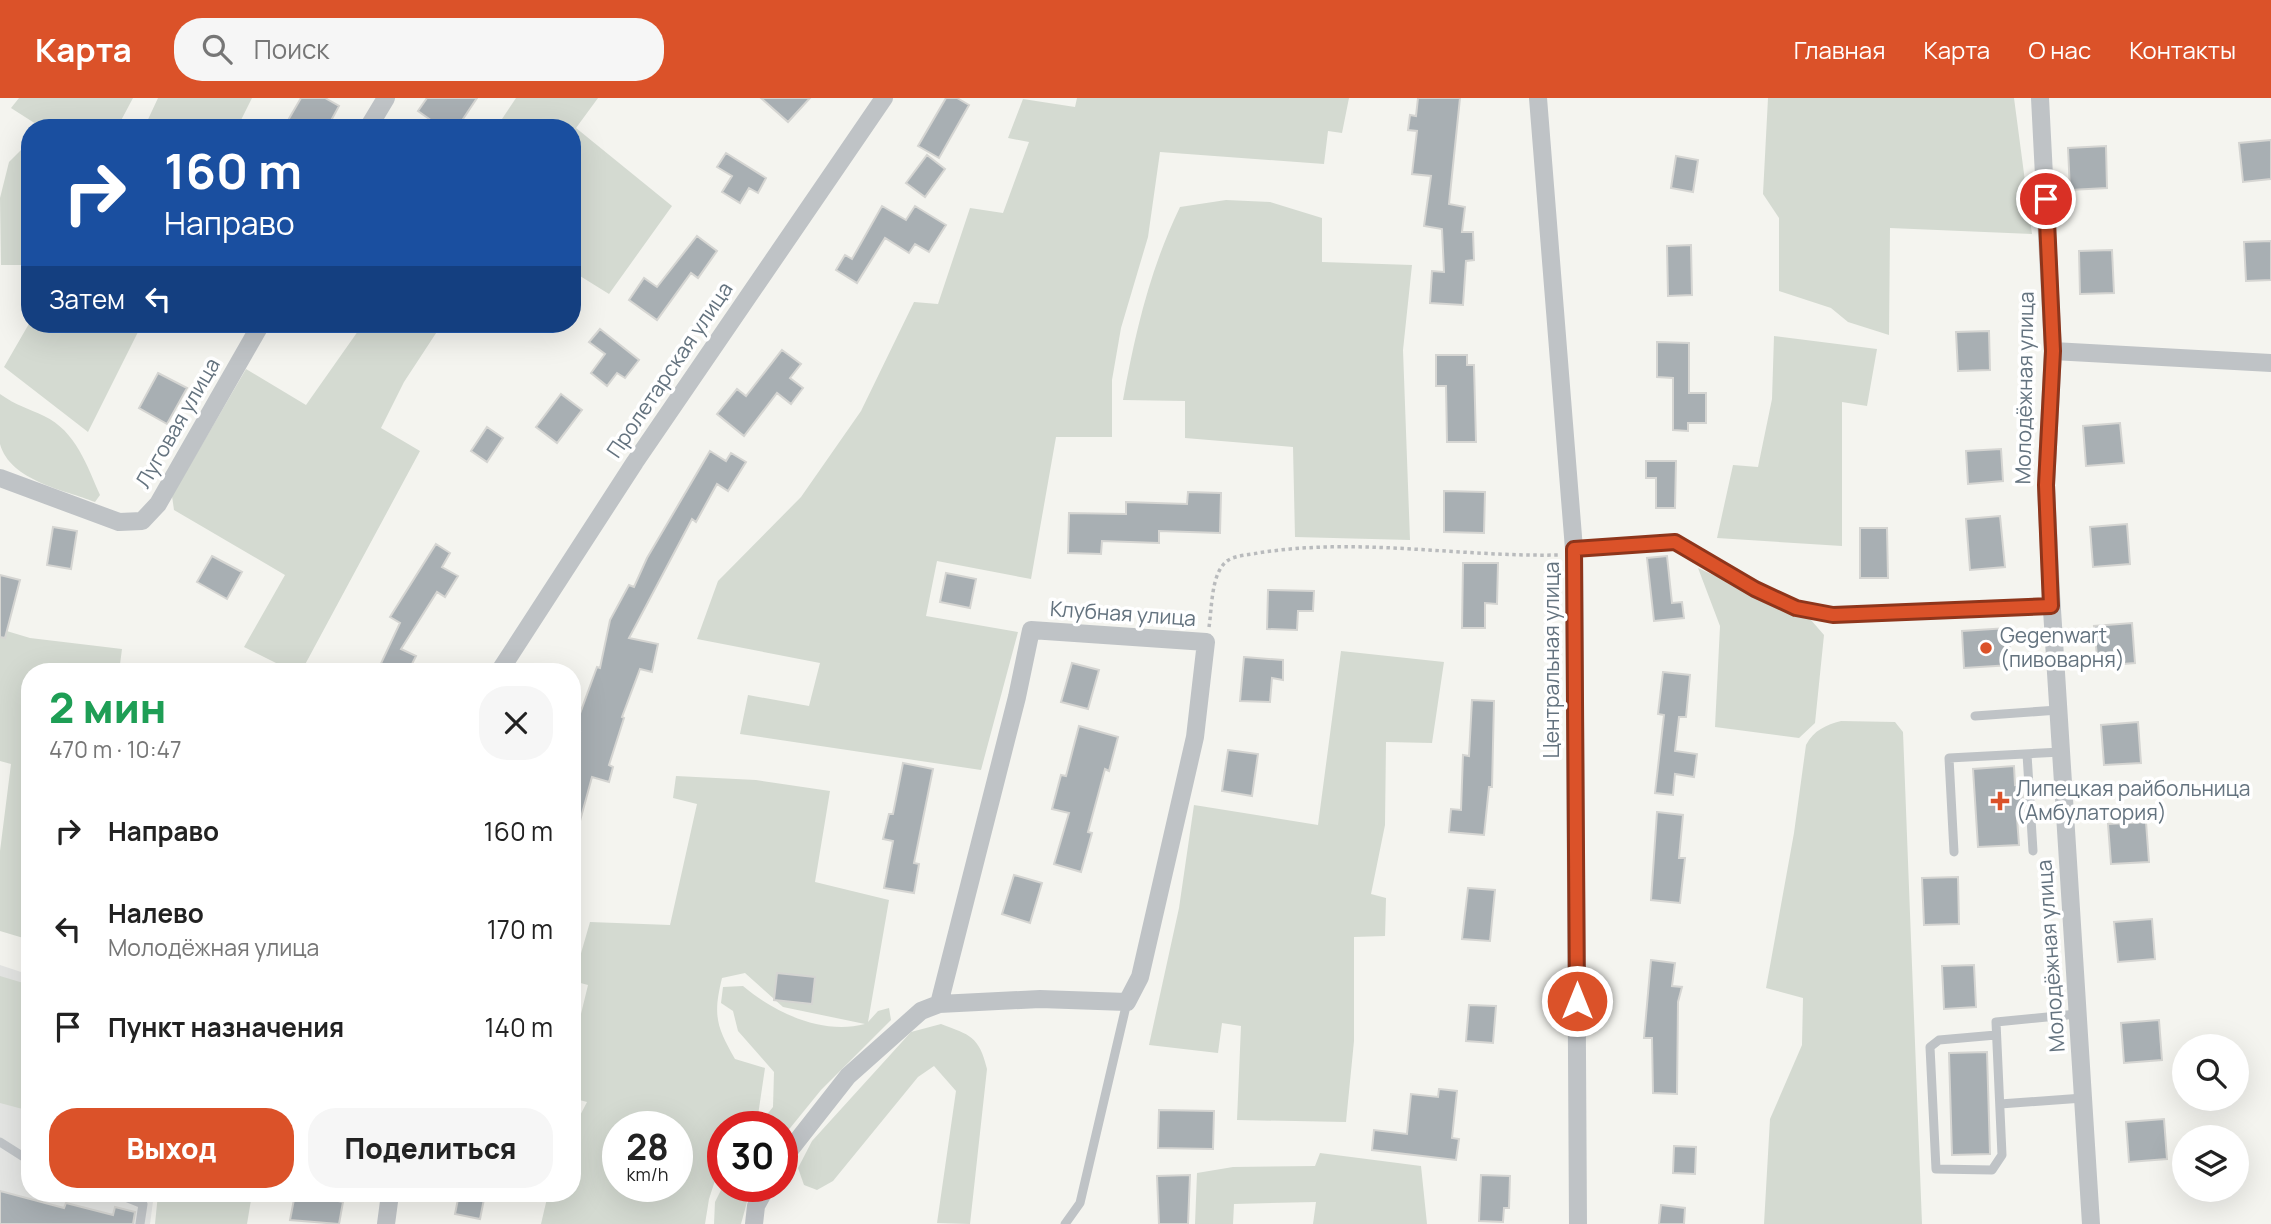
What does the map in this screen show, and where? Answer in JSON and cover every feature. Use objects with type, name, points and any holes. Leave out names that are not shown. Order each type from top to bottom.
[{"type":"street","points":[[374,119],[386,98]]},
{"type":"street","name":"Пролетарская улица","points":[[505,663],[635,461],[884,98]]},
{"type":"street","name":"Центральная улица","points":[[1538,98],[1574,552],[1578,1224]]},
{"type":"street","name":"Молодёжная улица","points":[[2040,98],[2053,351],[2046,485],[2051,606],[2091,1224]]},
{"type":"street","name":"Луговая улица","points":[[0,478],[119,522],[142,521],[158,504],[256,333]]},
{"type":"street","points":[[2053,351],[2271,363]]},
{"type":"street","name":"Клубная улица","points":[[939,1004],[1017,697],[1031,630],[1206,642],[1195,737],[1140,977],[1127,1002]]},
{"type":"street","points":[[798,1140],[848,1076],[921,1012],[939,1004],[1040,999],[1127,1002]]},
{"type":"street","points":[[386,1224],[389,1202]]},
{"type":"street","points":[[754,1224],[758,1202]]},
{"type":"lane","points":[[1574,552],[1675,542],[1786,603],[1833,615],[2051,606]]},
{"type":"lane","points":[[1975,716],[2058,710]]},
{"type":"lane","points":[[1954,852],[1949,758],[2061,752]]},
{"type":"lane","points":[[2027,754],[2033,851]]},
{"type":"lane","points":[[1065,1224],[1080,1203],[1127,1002]]},
{"type":"lane","points":[[1996,1035],[1940,1040],[1930,1047],[1936,1169],[1992,1170],[1999,1164],[2002,1155],[1996,1022],[2077,1014]]},
{"type":"lane","points":[[2000,1104],[2083,1098]]},
{"type":"lane","points":[[0,1142],[21,1155]]},
{"type":"lane","points":[[138,1202],[143,1204],[140,1224]]},
{"type":"path","points":[[1206,642],[1218,572],[1228,560],[1244,556],[1288,548],[1521,556],[1574,552]]},
{"type":"shaded area","points":[[19,98],[133,98],[122,119],[28,119],[11,108]]},
{"type":"shaded area","points":[[158,98],[252,98],[242,119],[148,119]]},
{"type":"shaded area","points":[[516,98],[598,98],[581,121],[581,119],[502,119]]},
{"type":"shaded area","points":[[1077,98],[1349,98],[1342,133],[1328,131],[1324,164],[1160,152],[1148,237],[1121,328],[1112,380],[1112,437],[1056,437],[1031,579],[937,561],[926,616],[1018,632],[981,770],[740,734],[748,695],[809,706],[820,663],[697,639],[718,581],[801,497],[861,411],[914,302],[938,304],[970,208],[1003,213],[1029,142],[1008,138],[1023,99],[1075,107]]},
{"type":"shaded area","points":[[1768,98],[2014,98],[2032,234],[1890,228],[1889,335],[1848,322],[1831,308],[1779,291],[1779,218],[1763,194]]},
{"type":"shaded area","points":[[581,132],[672,206],[609,294],[581,277]]},
{"type":"shaded area","points":[[21,150],[21,265],[1,265],[0,198],[9,162]]},
{"type":"shaded area","points":[[1226,200],[1270,202],[1322,218],[1322,262],[1412,265],[1403,350],[1410,540],[1295,537],[1293,447],[1185,438],[1185,401],[1123,400],[1145,302],[1160,254],[1180,207]]},
{"type":"shaded area","points":[[24,333],[138,333],[88,432],[4,367]]},
{"type":"shaded area","points":[[357,333],[436,333],[404,382],[381,428],[420,451],[306,663],[276,663],[244,647],[285,575],[174,510],[172,496],[246,369],[306,405]]},
{"type":"shaded area","points":[[1774,336],[1877,349],[1867,406],[1842,402],[1842,546],[1717,538],[1733,465],[1758,467],[1772,399]]},
{"type":"shaded area","points":[[0,394],[55,423],[72,440],[100,495],[95,502],[40,482],[15,467],[6,457],[0,444]]},
{"type":"shaded area","points":[[1698,568],[1811,620],[1824,635],[1815,723],[1799,738],[1715,727],[1720,626]]},
{"type":"shaded area","points":[[0,629],[30,638],[122,649],[120,663],[21,663],[21,937],[0,931],[0,851],[11,764],[0,761]]},
{"type":"shaded area","points":[[1341,651],[1444,662],[1432,743],[1386,742],[1385,825],[1371,894],[1386,898],[1385,936],[1354,937],[1354,1041],[1346,1122],[1237,1120],[1241,1026],[1222,1023],[1218,1053],[1149,1045],[1179,908],[1194,805],[1318,825]]},
{"type":"shaded area","points":[[1841,721],[1895,722],[1903,732],[1922,1224],[1764,1224],[1770,1119],[1802,1045],[1803,998],[1766,988],[1794,833],[1806,745],[1821,729]]},
{"type":"shaded area","points":[[676,776],[756,780],[830,791],[815,882],[889,900],[868,1022],[878,1011],[889,1008],[891,1020],[821,1090],[798,1118],[798,1111],[770,1111],[773,1107],[774,1072],[738,1031],[733,1011],[721,1003],[723,987],[743,986],[784,1013],[816,1024],[849,1027],[865,1024],[783,1007],[745,973],[722,978],[717,1011],[724,1038],[735,1059],[765,1068],[759,1111],[707,1111],[709,1202],[705,1224],[541,1224],[546,1202],[581,1202],[581,1114],[587,1102],[581,1100],[581,1014],[588,985],[581,983],[581,953],[590,922],[670,925],[697,804],[673,798]]},
{"type":"shaded area","points":[[0,965],[21,972],[21,1202],[153,1202],[150,1224],[0,1224]]},
{"type":"shaded area","points":[[0,976],[21,982],[21,1109],[0,1103]]},
{"type":"shaded area","points":[[941,1024],[972,1038],[984,1058],[987,1069],[970,1224],[937,1223],[956,1091],[934,1066],[918,1077],[833,1181],[817,1190],[804,1185],[798,1168],[812,1141],[911,1032]]},
{"type":"shaded area","points":[[1320,1153],[1421,1166],[1427,1224],[1313,1224],[1316,1202],[1234,1204],[1233,1224],[1195,1224],[1197,1173],[1233,1167],[1315,1166]]},
{"type":"shaded area","points":[[157,1202],[251,1202],[247,1224],[155,1224]]},
{"type":"shaded area","points":[[715,1202],[747,1202],[741,1224],[714,1224]]},
{"type":"building","points":[[301,98],[325,98],[339,106],[332,119],[289,119]]},
{"type":"building","points":[[427,98],[477,98],[463,119],[429,119],[418,111]]},
{"type":"building","points":[[761,98],[810,98],[788,122]]},
{"type":"building","points":[[946,98],[957,98],[969,105],[939,158],[918,146]]},
{"type":"building","points":[[1418,98],[1460,98],[1449,204],[1465,207],[1462,232],[1473,232],[1474,260],[1466,261],[1463,305],[1430,303],[1432,271],[1444,272],[1442,229],[1424,226],[1431,176],[1412,174],[1417,131],[1408,130],[1410,115],[1416,116]]},
{"type":"building","points":[[2271,140],[2271,179],[2243,182],[2239,143]]},
{"type":"building","points":[[2106,146],[2107,188],[2070,190],[2068,148]]},
{"type":"building","points":[[726,153],[766,178],[758,193],[749,188],[740,203],[722,192],[732,176],[717,167]]},
{"type":"building","points":[[927,155],[945,169],[925,197],[906,183]]},
{"type":"building","points":[[1676,156],[1698,160],[1693,192],[1671,188]]},
{"type":"building","points":[[882,206],[906,220],[915,206],[946,225],[929,252],[915,244],[909,253],[885,238],[857,283],[836,270],[845,255],[852,259]]},
{"type":"building","points":[[697,236],[717,251],[698,278],[691,273],[657,320],[629,300],[644,278],[657,287]]},
{"type":"building","points":[[2271,241],[2271,280],[2246,281],[2244,242]]},
{"type":"building","points":[[1691,245],[1692,295],[1668,296],[1667,246]]},
{"type":"building","points":[[2112,250],[2114,293],[2080,294],[2079,251]]},
{"type":"building","points":[[600,329],[639,360],[625,378],[617,373],[607,386],[591,373],[605,354],[589,342]]},
{"type":"building","points":[[1989,331],[1990,370],[1958,371],[1956,332]]},
{"type":"building","points":[[1657,342],[1689,343],[1689,393],[1706,393],[1706,423],[1688,423],[1688,431],[1673,430],[1673,378],[1657,377]]},
{"type":"building","points":[[782,350],[801,364],[790,378],[803,388],[791,404],[777,393],[744,436],[717,414],[737,389],[746,396]]},
{"type":"building","points":[[1436,355],[1467,355],[1467,365],[1474,365],[1476,442],[1447,442],[1446,386],[1436,386]]},
{"type":"building","points":[[158,373],[187,388],[167,424],[139,408]]},
{"type":"building","points":[[561,394],[582,410],[557,443],[536,427]]},
{"type":"building","points":[[2120,423],[2124,463],[2086,466],[2083,426]]},
{"type":"building","points":[[487,427],[503,438],[487,462],[471,451]]},
{"type":"building","points":[[2001,449],[2003,481],[1968,484],[1966,451]]},
{"type":"building","points":[[710,451],[726,461],[731,453],[746,462],[728,491],[717,484],[696,522],[692,519],[629,638],[658,644],[652,672],[640,669],[622,717],[624,718],[609,765],[613,767],[609,782],[592,777],[581,817],[581,711],[597,667],[600,668],[610,620],[629,585],[634,587],[647,558]]},
{"type":"building","points":[[1646,461],[1676,461],[1675,508],[1656,508],[1656,478],[1646,478]]},
{"type":"building","points":[[1444,491],[1485,492],[1484,533],[1444,532]]},
{"type":"building","points":[[1188,492],[1221,493],[1220,533],[1159,531],[1159,543],[1102,541],[1101,554],[1068,553],[1069,513],[1126,514],[1126,502],[1187,504]]},
{"type":"building","points":[[2000,516],[2005,567],[1970,570],[1966,519]]},
{"type":"building","points":[[2127,524],[2130,564],[2093,567],[2090,527]]},
{"type":"building","points":[[53,527],[77,531],[71,569],[47,565]]},
{"type":"building","points":[[1860,528],[1887,528],[1888,578],[1860,578]]},
{"type":"building","points":[[436,544],[450,553],[442,567],[458,576],[445,597],[437,592],[401,649],[416,656],[412,663],[381,663],[400,623],[390,617]]},
{"type":"building","points":[[212,556],[242,572],[227,599],[197,582]]},
{"type":"building","points":[[1667,556],[1672,603],[1682,602],[1684,618],[1654,621],[1647,558]]},
{"type":"building","points":[[1463,563],[1498,563],[1497,604],[1485,603],[1485,628],[1462,628]]},
{"type":"building","points":[[946,573],[976,579],[970,608],[940,602]]},
{"type":"building","points":[[0,575],[20,580],[5,638],[0,637]]},
{"type":"building","points":[[1268,590],[1314,591],[1313,611],[1298,611],[1297,630],[1267,629]]},
{"type":"building","points":[[2132,623],[2135,663],[2098,666],[2094,626]]},
{"type":"building","name":"Gegenwart (пивоварня)","points":[[2008,628],[2011,665],[1964,668],[1962,631]]},
{"type":"building","points":[[1244,657],[1283,660],[1283,680],[1272,678],[1270,702],[1240,701]]},
{"type":"building","points":[[1072,663],[1099,670],[1088,709],[1061,702]]},
{"type":"building","points":[[1663,672],[1690,675],[1686,717],[1679,717],[1675,751],[1697,754],[1694,777],[1675,774],[1673,795],[1655,793],[1664,715],[1658,714]]},
{"type":"building","points":[[1472,700],[1494,701],[1492,787],[1489,787],[1484,835],[1449,832],[1451,809],[1461,810],[1463,755],[1469,756]]},
{"type":"building","points":[[2138,722],[2141,763],[2104,765],[2101,725]]},
{"type":"building","points":[[1079,726],[1118,737],[1109,771],[1105,769],[1088,832],[1092,833],[1081,872],[1054,864],[1069,813],[1052,809],[1061,775],[1066,776]]},
{"type":"building","points":[[1228,750],[1258,754],[1252,796],[1222,791]]},
{"type":"building","points":[[903,763],[933,769],[914,863],[919,864],[914,893],[884,888],[893,841],[883,839],[889,814],[893,814]]},
{"type":"building","name":"Липецкая райбольница (Амбулатория)","points":[[2014,766],[2015,785],[2022,784],[2024,818],[2017,818],[2019,845],[1978,847],[1973,769]]},
{"type":"building","points":[[1657,812],[1683,815],[1679,858],[1685,858],[1680,903],[1651,900]]},
{"type":"building","points":[[2146,822],[2149,862],[2111,864],[2108,824]]},
{"type":"building","points":[[1014,875],[1042,883],[1030,923],[1002,914]]},
{"type":"building","points":[[1958,877],[1959,924],[1924,925],[1922,878]]},
{"type":"building","points":[[1468,888],[1495,890],[1490,941],[1462,939]]},
{"type":"building","points":[[2152,919],[2155,959],[2118,962],[2114,922]]},
{"type":"building","points":[[1651,960],[1675,963],[1672,986],[1682,987],[1678,1002],[1677,1094],[1653,1093],[1652,1038],[1644,1038]]},
{"type":"building","points":[[1974,965],[1976,1007],[1944,1009],[1942,966]]},
{"type":"building","points":[[777,973],[815,977],[812,1004],[774,1000]]},
{"type":"building","points":[[1469,1005],[1496,1006],[1493,1043],[1466,1041]]},
{"type":"building","points":[[2159,1020],[2162,1060],[2124,1063],[2121,1023]]},
{"type":"building","points":[[1987,1052],[1990,1154],[1952,1155],[1949,1053]]},
{"type":"building","points":[[1439,1089],[1457,1091],[1452,1138],[1459,1139],[1456,1160],[1372,1150],[1374,1130],[1407,1134],[1411,1094],[1438,1097]]},
{"type":"building","points":[[1159,1110],[1214,1111],[1213,1149],[1158,1148]]},
{"type":"building","points":[[2164,1119],[2167,1159],[2129,1162],[2126,1122]]},
{"type":"building","points":[[1674,1146],[1696,1147],[1695,1174],[1673,1173]]},
{"type":"building","points":[[1190,1175],[1188,1224],[1159,1224],[1157,1176]]},
{"type":"building","points":[[1481,1175],[1510,1176],[1509,1208],[1504,1208],[1503,1222],[1479,1221]]},
{"type":"building","points":[[0,1191],[21,1197],[21,1202],[41,1202],[64,1208],[66,1203],[113,1215],[115,1207],[135,1212],[133,1224],[0,1224]]},
{"type":"building","points":[[293,1202],[343,1202],[339,1224],[290,1220]]},
{"type":"building","points":[[457,1202],[483,1202],[480,1219],[455,1214]]},
{"type":"building","points":[[1661,1205],[1685,1208],[1684,1224],[1659,1224]]},
{"type":"place","name":"Gegenwart (пивоварня)","points":[[1986,648]]},
{"type":"place","name":"Липецкая райбольница (Амбулатория)","points":[[2000,801]]},
{"type":"route","points":[[1577,1001],[1574,549],[1675,542],[1755,589],[1796,608],[1833,615],[2051,606],[2046,485],[2053,351],[2046,199]]}]
